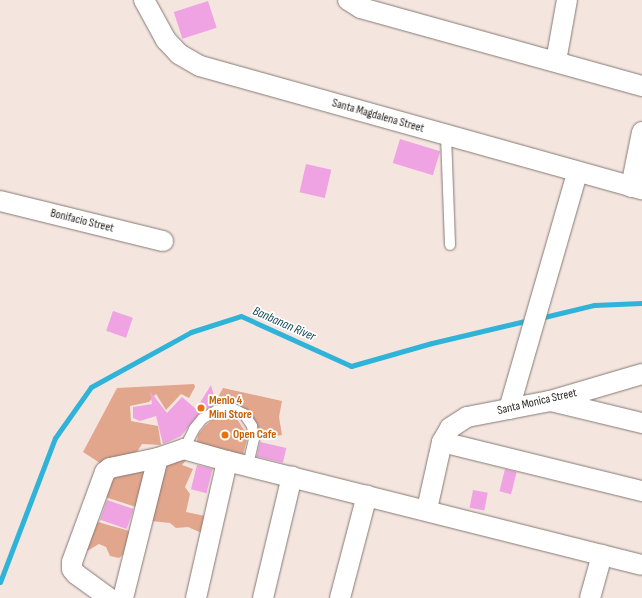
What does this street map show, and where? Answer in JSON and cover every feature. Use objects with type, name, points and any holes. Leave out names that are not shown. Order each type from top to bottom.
[{"type":"street","name":"Santa Magdalena Street","points":[[144,0],[166,40],[179,54],[200,66],[577,173],[636,188]]},
{"type":"street","points":[[348,0],[361,8],[642,86]]},
{"type":"street","points":[[556,61],[567,0]]},
{"type":"street","points":[[636,188],[642,132]]},
{"type":"street","points":[[509,409],[577,173]]},
{"type":"street","name":"Bonifacio Street","points":[[0,201],[163,241]]},
{"type":"street","name":"Santa Monica Street","points":[[442,442],[450,428],[457,421],[550,401],[642,374]]},
{"type":"street","points":[[550,401],[642,423]]},
{"type":"street","points":[[427,509],[442,442],[642,491]]},
{"type":"street","points":[[110,598],[76,574],[72,569],[72,562],[105,472],[110,468],[158,458],[184,449],[227,461],[427,509],[642,565]]},
{"type":"street","points":[[123,598],[158,458]]},
{"type":"street","points":[[196,598],[227,461]]},
{"type":"street","points":[[263,598],[292,476]]},
{"type":"street","points":[[340,598],[367,495]]},
{"type":"street","points":[[590,598],[602,555]]},
{"type":"lane","points":[[446,135],[450,245]]},
{"type":"lane","points":[[184,449],[194,429],[202,419],[216,411],[232,408],[244,414],[252,426],[254,439],[248,466]]},
{"type":"shaded area","points":[[194,384],[195,387],[189,398],[181,394],[166,410],[156,394],[149,402],[130,406],[131,421],[158,426],[161,445],[142,444],[135,455],[100,463],[83,452],[117,388]]},
{"type":"shaded area","points":[[223,388],[282,401],[279,417],[282,435],[257,439],[254,423],[220,407],[216,401]]},
{"type":"shaded area","points":[[219,415],[235,416],[248,436],[242,458],[197,442],[198,435],[205,426]]},
{"type":"shaded area","points":[[188,458],[182,465],[193,469],[185,487],[190,494],[186,512],[210,517],[204,534],[188,527],[176,528],[170,523],[151,521],[160,460]]},
{"type":"shaded area","points":[[151,470],[136,531],[130,528],[136,507],[105,497],[98,522],[133,532],[126,552],[119,558],[110,556],[106,547],[99,544],[82,554],[107,473]]},
{"type":"building","points":[[208,1],[217,28],[182,39],[174,12]]},
{"type":"building","points":[[400,139],[440,151],[433,175],[393,163]]},
{"type":"building","points":[[306,164],[331,170],[325,198],[299,192]]},
{"type":"building","points":[[113,311],[133,318],[126,338],[106,331]]},
{"type":"building","points":[[211,385],[216,404],[199,414],[181,436],[168,442],[163,444],[156,416],[140,421],[133,418],[133,407],[152,404],[150,391],[167,413],[182,397],[196,409]]},
{"type":"building","points":[[260,442],[286,448],[283,463],[257,457]]},
{"type":"building","points":[[197,465],[213,469],[206,493],[191,489]]},
{"type":"building","points":[[505,469],[517,472],[511,494],[499,491]]},
{"type":"building","points":[[473,490],[488,493],[484,511],[470,508]]},
{"type":"building","points":[[107,500],[133,509],[127,529],[100,520]]},
{"type":"waterway","name":"Banbanan River","points":[[540,318],[594,305],[642,303]]},
{"type":"waterway","name":"Banbanan River","points":[[0,582],[55,438],[91,387],[191,332],[241,316],[351,366],[432,343],[529,320]]},
{"type":"place","name":"Menlo 4 Mini Store","points":[[201,408]]},
{"type":"place","name":"Open Cafe","points":[[225,435]]}]
